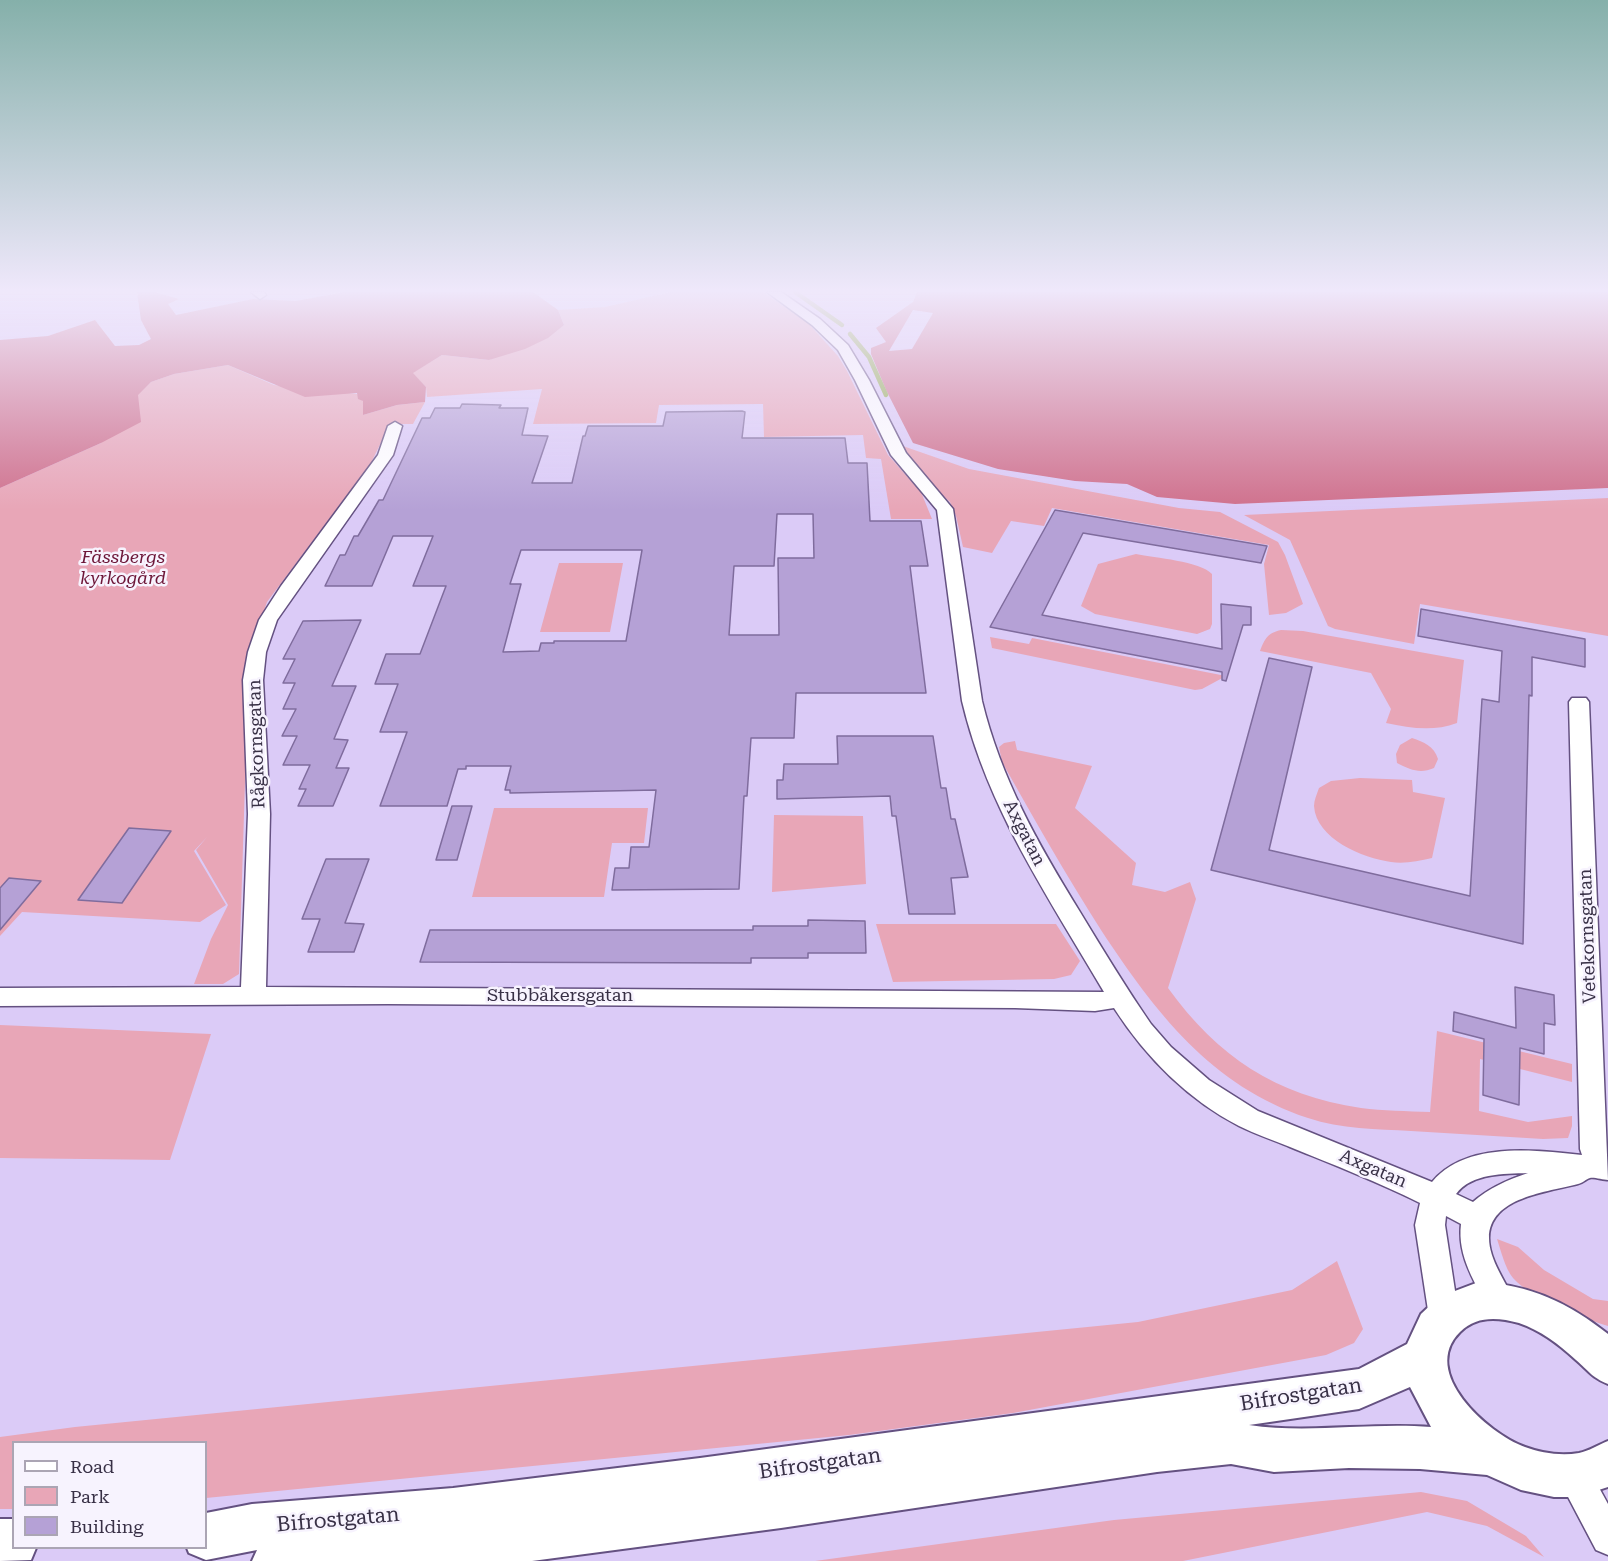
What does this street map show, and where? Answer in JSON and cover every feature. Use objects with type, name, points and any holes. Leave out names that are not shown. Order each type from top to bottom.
[{"type":"main road","name":"Bifrostgatan","points":[[207,1536],[252,1527],[453,1511],[700,1480],[1359,1389],[1383,1380],[1435,1336],[1463,1306],[1500,1302],[1536,1310],[1589,1336],[1608,1364]]},
{"type":"main road","name":"Bifrostgatan","points":[[1435,1336],[1427,1370],[1438,1401],[1461,1430],[1491,1454],[1533,1472],[1554,1476],[1591,1469]]},
{"type":"main road","name":"Bifrostgatan","points":[[276,1561],[341,1556],[413,1539],[462,1538],[500,1541],[527,1538],[840,1497],[1157,1450],[1231,1443],[1274,1450],[1349,1447],[1420,1448],[1491,1454]]},
{"type":"street","name":"Axgatan","points":[[853,365],[899,455],[945,509],[972,701],[981,737],[1000,787],[1024,838],[1120,998],[1162,1054],[1200,1087],[1229,1107],[1248,1118],[1348,1157],[1436,1196],[1477,1218]]},
{"type":"street","name":"Rågkornsgatan","points":[[253,996],[259,814],[253,680],[257,652],[268,620],[286,590],[385,455],[395,426]]},
{"type":"street","name":"Vetekornsgatan","points":[[1579,702],[1594,1149],[1605,1169]]},
{"type":"street","name":"Stubbåkersgatan","points":[[0,997],[1003,999],[1095,1002],[1120,998]]},
{"type":"street","points":[[1435,1336],[1430,1211],[1436,1196],[1447,1183],[1462,1174],[1491,1163],[1519,1161],[1605,1169]]},
{"type":"street","points":[[1500,1302],[1478,1256],[1473,1237],[1477,1218],[1503,1196],[1526,1185],[1605,1169]]},
{"type":"street","points":[[1591,1469],[1608,1538]]},
{"type":"green space","name":"Fässbergs kyrkogård","points":[[228,365],[274,385],[357,394],[363,401],[363,415],[397,405],[425,402],[413,424],[390,424],[371,463],[267,602],[249,655],[239,974],[223,984],[194,984],[211,939],[228,905],[196,850],[207,837],[194,851],[226,905],[200,922],[22,912],[0,936],[0,488],[101,443],[137,395],[151,382],[174,374]]},
{"type":"green space","points":[[426,365],[843,365],[888,455],[921,492],[932,519],[891,519],[881,459],[866,458],[863,435],[764,437],[763,404],[659,405],[656,423],[533,424],[542,389],[427,397],[426,387],[412,373]]},
{"type":"green space","points":[[900,445],[969,469],[1179,508],[1220,512],[1278,542],[1303,604],[1286,613],[1269,615],[1264,564],[1269,545],[1052,508],[1044,526],[1011,521],[992,553],[963,547],[956,516],[950,502],[923,478]]},
{"type":"green space","points":[[1608,498],[1608,636],[1420,604],[1414,644],[1335,629],[1328,626],[1290,540],[1244,515]]},
{"type":"green space","points":[[1136,554],[1188,563],[1212,574],[1212,624],[1210,629],[1197,634],[1095,614],[1081,606],[1098,564]]},
{"type":"green space","points":[[559,563],[623,563],[610,632],[540,632]]},
{"type":"green space","points":[[1281,630],[1303,631],[1464,660],[1457,723],[1439,728],[1413,728],[1386,723],[1391,709],[1371,673],[1260,651],[1268,637]]},
{"type":"green space","points":[[990,637],[1029,644],[1032,638],[1226,676],[1202,689],[1195,690],[992,648]]},
{"type":"green space","points":[[1412,738],[1424,743],[1434,751],[1438,759],[1434,768],[1424,771],[1416,770],[1397,763],[1396,754],[1400,745]]},
{"type":"green space","points":[[1015,741],[1017,750],[1092,766],[1075,808],[1136,863],[1132,885],[1165,892],[1190,882],[1196,899],[1168,988],[1207,1034],[1228,1053],[1275,1083],[1330,1102],[1369,1109],[1430,1112],[1437,1031],[1572,1064],[1572,1082],[1480,1059],[1479,1111],[1528,1122],[1572,1116],[1568,1138],[1543,1139],[1372,1129],[1333,1124],[1308,1118],[1273,1104],[1242,1087],[1188,1043],[1142,989],[1101,930],[1050,847],[1002,762],[999,747],[1004,743]]},
{"type":"green space","points":[[1360,778],[1412,780],[1413,792],[1445,798],[1432,858],[1401,863],[1380,860],[1343,845],[1323,828],[1314,806],[1319,788],[1331,781]]},
{"type":"green space","points":[[494,808],[648,808],[644,843],[612,843],[604,897],[472,897]]},
{"type":"green space","points":[[774,815],[863,816],[866,884],[772,892]]},
{"type":"green space","points":[[876,924],[1056,924],[1080,961],[1071,975],[1054,979],[893,982]]},
{"type":"green space","points":[[0,1025],[211,1034],[170,1160],[0,1158]]},
{"type":"green space","points":[[1497,1239],[1518,1247],[1544,1270],[1593,1299],[1608,1301],[1608,1326],[1545,1301],[1522,1286],[1513,1278],[1508,1269]]},
{"type":"green space","points":[[1337,1261],[1363,1329],[1354,1343],[1326,1355],[1013,1413],[849,1435],[207,1498],[207,1441],[12,1441],[12,1509],[0,1509],[0,1437],[75,1427],[1138,1322],[1292,1290]]},
{"type":"green space","points":[[1421,1492],[1467,1501],[1526,1536],[1544,1557],[1487,1526],[1427,1512],[1183,1561],[815,1561],[1114,1520]]},
{"type":"shaded area","points":[[0,365],[426,365],[413,373],[426,387],[425,402],[397,405],[363,415],[363,401],[358,399],[357,393],[305,397],[228,365],[174,374],[151,382],[138,395],[141,422],[101,443],[0,488]]},
{"type":"shaded area","points":[[876,365],[1608,365],[1608,488],[1235,504],[1157,497],[1127,484],[1075,481],[998,469],[913,443]]},
{"type":"building","points":[[462,404],[528,408],[522,435],[548,436],[532,483],[572,483],[583,436],[588,426],[663,426],[666,412],[742,411],[745,412],[742,438],[845,438],[848,463],[867,463],[870,521],[921,521],[928,566],[910,566],[926,693],[796,693],[794,738],[751,738],[747,796],[744,796],[739,889],[612,890],[615,868],[629,868],[631,847],[649,847],[656,790],[510,793],[510,790],[505,790],[511,766],[466,766],[466,769],[458,769],[447,806],[380,806],[407,732],[380,732],[398,684],[375,684],[386,654],[420,654],[446,586],[413,586],[433,536],[393,536],[372,586],[325,586],[340,555],[345,555],[354,536],[358,536],[379,500],[383,500],[422,418],[430,418],[435,408],[460,408]],"holes":[[[777,514],[813,514],[814,558],[778,558],[779,635],[729,635],[734,566],[774,566]],[[521,550],[642,550],[626,641],[554,641],[554,643],[541,643],[539,651],[503,652],[521,584],[510,584]]]},
{"type":"building","points":[[1055,510],[1267,546],[1261,563],[1083,533],[1042,615],[1222,649],[1221,604],[1251,607],[1251,625],[1243,625],[1226,681],[1222,680],[1222,672],[990,627]]},
{"type":"building","points":[[1421,609],[1585,639],[1585,667],[1532,657],[1532,696],[1529,695],[1523,944],[1211,870],[1269,658],[1312,667],[1269,850],[1470,896],[1482,699],[1499,702],[1502,651],[1418,636]]},
{"type":"building","points":[[361,620],[332,686],[356,686],[334,739],[348,740],[336,768],[349,768],[333,806],[298,806],[306,789],[299,789],[310,765],[283,765],[297,736],[282,736],[296,709],[283,709],[295,683],[283,683],[295,659],[283,659],[303,621]]},
{"type":"building","points":[[837,736],[933,736],[941,788],[946,788],[951,819],[955,819],[968,877],[951,878],[955,914],[909,914],[896,816],[892,816],[890,796],[777,799],[777,780],[783,780],[784,764],[838,764]]},
{"type":"building","points":[[452,806],[472,806],[457,860],[436,860]]},
{"type":"building","points":[[129,828],[171,831],[122,903],[78,900]]},
{"type":"building","points":[[326,859],[369,859],[345,923],[364,924],[354,952],[308,952],[320,919],[302,919]]},
{"type":"building","points":[[9,878],[41,881],[0,930],[0,888]]},
{"type":"building","points":[[808,920],[865,921],[866,953],[808,953],[808,958],[751,958],[751,963],[420,962],[430,930],[753,930],[753,926],[808,926]]},
{"type":"building","points":[[1515,987],[1554,995],[1555,1025],[1544,1023],[1544,1054],[1520,1048],[1519,1105],[1483,1095],[1484,1039],[1453,1031],[1454,1012],[1516,1028]]},
{"type":"waterway","points":[[873,365],[886,395]]}]
